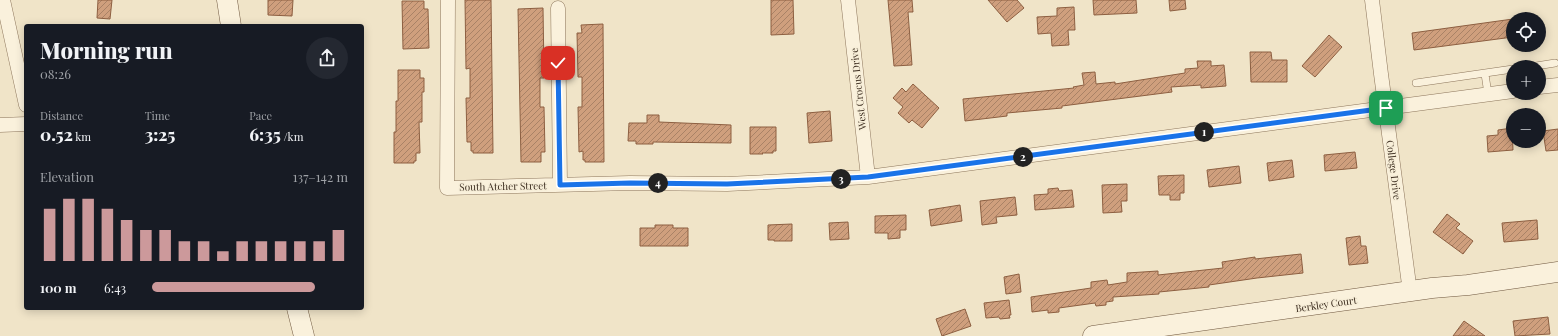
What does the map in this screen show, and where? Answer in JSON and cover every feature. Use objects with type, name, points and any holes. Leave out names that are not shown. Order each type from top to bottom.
[{"type":"street","points":[[3,0],[24,96]]},
{"type":"street","points":[[227,0],[231,24]]},
{"type":"street","name":"West Crocus Drive","points":[[848,0],[868,177]]},
{"type":"street","name":"College Drive","points":[[1372,0],[1410,292]]},
{"type":"street","name":"South Atcher Street","points":[[448,1],[447,188],[630,183],[727,184],[868,177],[1506,92]]},
{"type":"street","points":[[558,8],[560,185]]},
{"type":"street","points":[[1546,86],[1558,85]]},
{"type":"street","points":[[0,125],[24,124]]},
{"type":"street","name":"Berkley Court","points":[[1093,336],[1558,272]]},
{"type":"street","points":[[298,310],[304,336]]},
{"type":"lane","points":[[1546,64],[1555,63]]},
{"type":"lane","points":[[1416,83],[1506,71]]},
{"type":"lane","points":[[1485,74],[1488,94]]},
{"type":"building","points":[[98,0],[112,0],[110,19],[97,18]]},
{"type":"building","points":[[268,0],[293,0],[292,16],[268,15]]},
{"type":"building","points":[[465,0],[491,0],[493,153],[473,153],[473,151],[471,151],[471,142],[467,142],[466,98],[470,98],[470,68],[466,69]]},
{"type":"building","points":[[771,0],[793,0],[794,34],[771,35]]},
{"type":"building","points":[[888,0],[912,0],[913,12],[908,12],[912,65],[894,66]]},
{"type":"building","points":[[988,0],[1017,0],[1024,8],[1007,22]]},
{"type":"building","points":[[1093,0],[1136,0],[1137,13],[1094,15]]},
{"type":"building","points":[[1169,0],[1185,0],[1186,9],[1170,11]]},
{"type":"building","points":[[402,1],[424,1],[424,9],[428,9],[429,48],[403,49]]},
{"type":"building","points":[[1074,7],[1075,30],[1068,30],[1069,45],[1052,46],[1051,33],[1038,34],[1037,17],[1057,16],[1057,8]]},
{"type":"building","points":[[543,8],[544,78],[540,78],[540,107],[544,107],[545,152],[541,152],[541,162],[521,162],[518,9]]},
{"type":"building","points":[[1506,20],[1506,38],[1414,50],[1412,33]]},
{"type":"building","points":[[603,24],[604,162],[585,162],[585,160],[583,160],[583,151],[579,152],[578,107],[582,107],[582,77],[578,77],[577,33],[582,33],[581,25]]},
{"type":"building","points":[[1329,35],[1342,47],[1315,77],[1302,66]]},
{"type":"building","points":[[1250,52],[1271,52],[1272,60],[1287,60],[1287,82],[1251,82]]},
{"type":"building","points":[[1197,61],[1211,61],[1211,66],[1224,65],[1226,86],[1201,88],[1201,85],[1171,87],[1172,92],[1062,106],[1062,108],[1007,113],[1007,116],[965,121],[963,99],[1074,88],[1073,87],[1084,85],[1082,73],[1095,72],[1096,84],[1115,82],[1115,84],[1185,73],[1185,69],[1198,68]]},
{"type":"building","points":[[398,70],[420,70],[420,78],[424,78],[424,92],[422,92],[422,122],[419,122],[420,153],[416,153],[416,161],[414,161],[414,163],[394,163],[396,101],[398,101]]},
{"type":"building","points":[[913,84],[939,108],[922,128],[912,120],[909,123],[898,113],[903,107],[893,98],[902,88],[906,92]]},
{"type":"building","points":[[830,111],[832,141],[809,143],[807,113]]},
{"type":"building","points":[[647,115],[659,115],[659,122],[731,125],[731,143],[653,142],[653,144],[636,144],[636,141],[628,141],[629,123],[647,123]]},
{"type":"building","points":[[750,127],[776,127],[776,151],[773,151],[773,153],[750,154]]},
{"type":"building","points":[[1506,129],[1506,148],[1513,148],[1513,150],[1488,152],[1487,136],[1498,135],[1498,130]]},
{"type":"building","points":[[1558,129],[1558,150],[1546,151],[1546,131]]},
{"type":"building","points":[[1355,152],[1357,168],[1325,171],[1324,155]]},
{"type":"building","points":[[1292,160],[1294,177],[1269,181],[1267,163]]},
{"type":"building","points":[[1239,166],[1241,183],[1209,187],[1207,170]]},
{"type":"building","points":[[1184,175],[1184,193],[1180,193],[1180,200],[1170,200],[1170,195],[1159,195],[1158,176]]},
{"type":"building","points":[[1127,184],[1127,201],[1121,201],[1122,212],[1103,213],[1102,185]]},
{"type":"building","points":[[1058,188],[1059,191],[1072,190],[1074,207],[1035,210],[1034,195],[1048,194],[1048,189]]},
{"type":"building","points":[[1015,197],[1017,215],[996,217],[997,223],[982,225],[980,201]]},
{"type":"building","points":[[960,205],[962,221],[931,226],[929,210]]},
{"type":"building","points":[[1447,214],[1460,224],[1456,228],[1473,241],[1463,254],[1433,232]]},
{"type":"building","points":[[906,215],[906,230],[900,230],[900,238],[888,239],[888,233],[875,233],[875,216]]},
{"type":"building","points":[[1537,220],[1538,239],[1504,242],[1502,223]]},
{"type":"building","points":[[848,222],[849,239],[830,240],[829,223]]},
{"type":"building","points":[[792,224],[792,241],[768,240],[768,225]]},
{"type":"building","points":[[655,225],[673,225],[673,228],[688,228],[688,246],[640,246],[640,228],[655,228]]},
{"type":"building","points":[[1360,236],[1361,246],[1366,246],[1368,263],[1349,265],[1346,238]]},
{"type":"building","points":[[1301,254],[1303,273],[1209,285],[1209,287],[1159,292],[1159,294],[1113,297],[1113,301],[1106,302],[1106,305],[1096,306],[1095,303],[1059,308],[1059,312],[1048,313],[1048,310],[1032,312],[1031,297],[1091,288],[1091,282],[1107,280],[1108,285],[1127,282],[1127,273],[1158,271],[1158,275],[1223,268],[1222,262],[1255,257],[1255,259]]},
{"type":"building","points":[[1019,274],[1021,292],[1006,294],[1004,277]]},
{"type":"building","points":[[1009,300],[1010,318],[986,318],[984,303]]},
{"type":"building","points":[[965,309],[971,326],[942,336],[936,319]]},
{"type":"building","points":[[1548,317],[1550,334],[1515,336],[1513,321]]},
{"type":"building","points":[[1464,321],[1485,336],[1453,336]]},
{"type":"route","points":[[558,63],[560,185],[630,183],[727,184],[868,177],[1386,108]]}]
